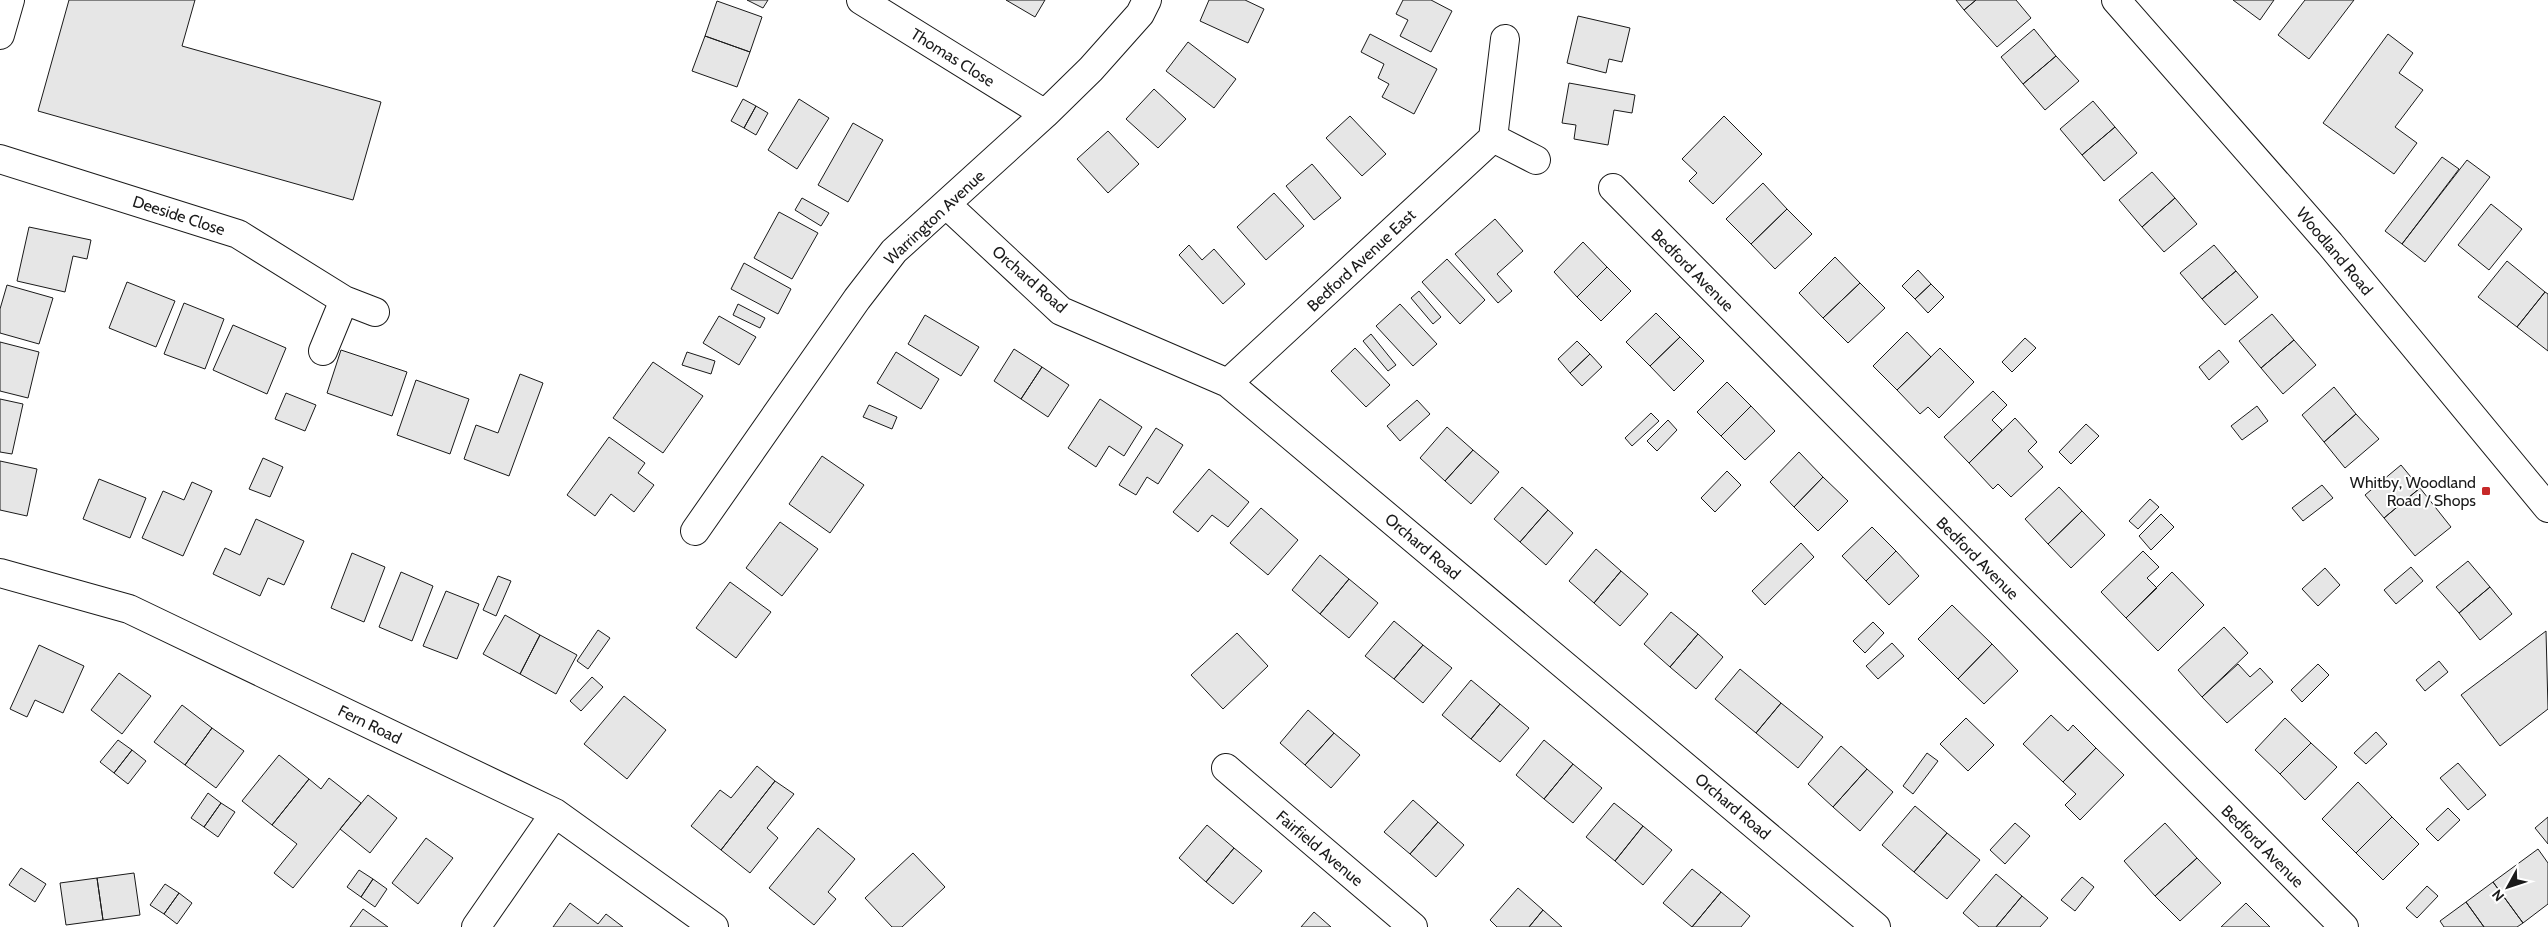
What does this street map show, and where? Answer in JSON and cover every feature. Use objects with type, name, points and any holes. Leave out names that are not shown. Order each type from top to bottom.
[{"type":"street","points":[[0,36],[10,0]]},
{"type":"street","name":"Thomas Close","points":[[861,0],[1045,114]]},
{"type":"street","name":"Warrington Avenue","points":[[695,531],[862,292],[894,251],[1045,114],[1091,69],[1134,21],[1147,0]]},
{"type":"street","name":"Woodland Road","points":[[2116,0],[2330,244],[2548,508]]},
{"type":"street","points":[[1505,39],[1493,138],[1536,160]]},
{"type":"street","name":"Bedford Avenue East","points":[[1228,383],[1493,138]]},
{"type":"street","name":"Deeside Close","points":[[0,158],[238,234],[344,300],[375,312]]},
{"type":"street","name":"Bedford Avenue","points":[[1613,188],[2344,927]]},
{"type":"street","name":"Orchard Road","points":[[946,204],[1061,310],[1228,383],[1876,927]]},
{"type":"street","points":[[323,351],[344,300]]},
{"type":"street","name":"Fern Road","points":[[0,572],[129,609],[556,813],[714,927]]},
{"type":"street","name":"Fairfield Avenue","points":[[1226,768],[1413,927]]},
{"type":"street","points":[[476,927],[556,813]]},
{"type":"building","points":[[69,0],[195,0],[182,46],[381,102],[353,200],[38,111]]},
{"type":"building","points":[[747,0],[768,0],[763,8]]},
{"type":"building","points":[[1006,0],[1045,0],[1035,17]]},
{"type":"building","points":[[1209,0],[1245,0],[1264,9],[1248,43],[1200,21]]},
{"type":"building","points":[[1403,0],[1431,0],[1452,11],[1431,52],[1400,36],[1408,20],[1396,14]]},
{"type":"building","points":[[1956,0],[1976,0],[1964,10]]},
{"type":"building","points":[[1976,0],[2016,0],[2031,18],[1997,47],[1964,10]]},
{"type":"building","points":[[2233,0],[2274,0],[2260,20]]},
{"type":"building","points":[[2305,0],[2354,0],[2309,59],[2278,35]]},
{"type":"building","points":[[717,1],[762,17],[750,52],[705,36]]},
{"type":"building","points":[[1578,16],[1630,28],[1622,62],[1609,59],[1606,73],[1567,63]]},
{"type":"building","points":[[2034,29],[2056,56],[2023,84],[2001,57]]},
{"type":"building","points":[[1370,34],[1437,69],[1414,114],[1382,97],[1389,84],[1378,78],[1384,64],[1361,52]]},
{"type":"building","points":[[2388,34],[2413,53],[2399,73],[2423,90],[2395,127],[2417,143],[2394,174],[2323,123]]},
{"type":"building","points":[[705,36],[750,52],[737,87],[692,71]]},
{"type":"building","points":[[1188,42],[1236,79],[1214,108],[1166,71]]},
{"type":"building","points":[[2056,56],[2079,81],[2045,110],[2023,84]]},
{"type":"building","points":[[1569,83],[1635,95],[1632,113],[1614,110],[1608,145],[1574,139],[1576,125],[1562,123]]},
{"type":"building","points":[[1154,89],[1186,119],[1158,148],[1126,119]]},
{"type":"building","points":[[743,99],[756,106],[744,128],[731,121]]},
{"type":"building","points":[[799,99],[829,118],[797,169],[768,150]]},
{"type":"building","points":[[2093,101],[2115,127],[2082,155],[2060,129]]},
{"type":"building","points":[[756,106],[768,113],[756,135],[744,128]]},
{"type":"building","points":[[1350,116],[1386,154],[1362,176],[1326,138]]},
{"type":"building","points":[[1724,116],[1762,154],[1713,204],[1689,181],[1697,173],[1682,159]]},
{"type":"building","points":[[853,123],[883,140],[848,202],[818,185]]},
{"type":"building","points":[[2115,127],[2137,153],[2104,181],[2082,155]]},
{"type":"building","points":[[1108,131],[1139,164],[1108,193],[1077,159]]},
{"type":"building","points":[[2442,157],[2459,169],[2402,244],[2385,231]]},
{"type":"building","points":[[2467,160],[2490,177],[2425,262],[2402,244]]},
{"type":"building","points":[[1312,164],[1341,198],[1314,220],[1286,186]]},
{"type":"building","points":[[2152,172],[2175,198],[2142,227],[2119,200]]},
{"type":"building","points":[[1763,183],[1787,209],[1751,244],[1726,219]]},
{"type":"building","points":[[1274,193],[1304,226],[1266,260],[1237,227]]},
{"type":"building","points":[[802,198],[829,213],[821,226],[795,210]]},
{"type":"building","points":[[2175,198],[2197,224],[2164,252],[2142,227]]},
{"type":"building","points":[[2491,204],[2522,229],[2489,270],[2458,245]]},
{"type":"building","points":[[1787,209],[1812,234],[1775,269],[1751,244]]},
{"type":"building","points":[[779,212],[818,233],[792,279],[754,258]]},
{"type":"building","points":[[1495,219],[1523,251],[1497,274],[1512,291],[1498,303],[1455,254]]},
{"type":"building","points":[[29,227],[91,240],[87,259],[73,256],[65,292],[17,281]]},
{"type":"building","points":[[1583,242],[1607,267],[1577,297],[1554,272]]},
{"type":"building","points":[[1189,245],[1202,260],[1214,249],[1245,284],[1223,304],[1179,255]]},
{"type":"building","points":[[2214,245],[2236,271],[2202,299],[2180,273]]},
{"type":"building","points":[[1835,257],[1860,283],[1823,318],[1799,293]]},
{"type":"building","points":[[1447,259],[1485,300],[1460,324],[1422,282]]},
{"type":"building","points":[[2507,261],[2545,292],[2517,327],[2478,297]]},
{"type":"building","points":[[744,263],[791,289],[778,314],[731,289]]},
{"type":"building","points":[[1607,267],[1631,291],[1601,321],[1577,297]]},
{"type":"building","points":[[1918,270],[1931,284],[1915,299],[1902,286]]},
{"type":"building","points":[[2236,271],[2258,297],[2225,325],[2202,299]]},
{"type":"building","points":[[127,282],[175,301],[156,347],[109,328]]},
{"type":"building","points":[[1860,283],[1885,308],[1848,343],[1823,318]]},
{"type":"building","points":[[1931,284],[1944,297],[1928,313],[1915,299]]},
{"type":"building","points":[[7,285],[53,298],[39,344],[0,333],[0,309]]},
{"type":"building","points":[[1419,291],[1441,317],[1433,324],[1411,298]]},
{"type":"building","points":[[2545,292],[2548,294],[2548,351],[2517,327]]},
{"type":"building","points":[[184,303],[224,319],[205,369],[164,354]]},
{"type":"building","points":[[738,304],[765,318],[760,328],[733,315]]},
{"type":"building","points":[[1400,304],[1437,344],[1413,366],[1376,326]]},
{"type":"building","points":[[1656,313],[1680,337],[1650,366],[1626,342]]},
{"type":"building","points":[[2272,314],[2294,340],[2261,368],[2239,341]]},
{"type":"building","points":[[925,315],[979,347],[961,376],[908,344]]},
{"type":"building","points":[[719,316],[756,337],[739,365],[703,343]]},
{"type":"building","points":[[233,325],[286,348],[267,394],[213,370]]},
{"type":"building","points":[[1907,332],[1931,357],[1897,390],[1873,366]]},
{"type":"building","points":[[1371,334],[1396,365],[1388,371],[1363,341]]},
{"type":"building","points":[[1680,337],[1704,361],[1674,391],[1650,366]]},
{"type":"building","points":[[2025,338],[2036,348],[2012,372],[2002,362]]},
{"type":"building","points":[[2294,340],[2316,365],[2283,394],[2261,368]]},
{"type":"building","points":[[1577,341],[1590,354],[1570,373],[1558,359]]},
{"type":"building","points":[[0,342],[39,352],[28,398],[0,391]]},
{"type":"building","points":[[1355,348],[1390,385],[1366,407],[1331,371]]},
{"type":"building","points":[[1940,348],[1974,382],[1939,418],[1928,407],[1920,414],[1897,390]]},
{"type":"building","points":[[1014,349],[1042,367],[1021,399],[994,381]]},
{"type":"building","points":[[341,350],[407,372],[392,416],[327,393]]},
{"type":"building","points":[[2219,350],[2229,362],[2209,380],[2199,367]]},
{"type":"building","points":[[687,352],[715,361],[711,374],[682,365]]},
{"type":"building","points":[[896,352],[939,379],[921,409],[877,383]]},
{"type":"building","points":[[1590,354],[1602,367],[1582,386],[1570,373]]},
{"type":"building","points":[[653,362],[703,396],[663,453],[613,418]]},
{"type":"building","points":[[1042,367],[1069,385],[1048,417],[1021,399]]},
{"type":"building","points":[[520,374],[543,383],[509,476],[464,459],[476,425],[498,433]]},
{"type":"building","points":[[416,380],[469,399],[450,454],[397,435]]},
{"type":"building","points":[[1727,382],[1751,406],[1721,436],[1697,412]]},
{"type":"building","points":[[2334,387],[2356,414],[2324,442],[2302,415]]},
{"type":"building","points":[[1993,391],[2007,405],[1992,420],[2002,430],[1969,463],[1944,437]]},
{"type":"building","points":[[286,393],[316,405],[305,431],[275,419]]},
{"type":"building","points":[[0,399],[23,404],[12,454],[0,452]]},
{"type":"building","points":[[1100,399],[1142,427],[1124,456],[1109,446],[1096,467],[1068,448]]},
{"type":"building","points":[[1417,400],[1430,414],[1400,441],[1387,426]]},
{"type":"building","points":[[869,405],[897,417],[892,429],[863,417]]},
{"type":"building","points":[[1751,406],[1775,431],[1745,460],[1721,436]]},
{"type":"building","points":[[2257,406],[2268,421],[2242,440],[2231,426]]},
{"type":"building","points":[[1651,413],[1659,421],[1632,446],[1625,438]]},
{"type":"building","points":[[2356,414],[2379,439],[2345,468],[2324,442]]},
{"type":"building","points":[[2015,418],[2037,442],[2028,451],[2043,467],[2011,497],[1998,484],[1993,489],[1969,463]]},
{"type":"building","points":[[1668,420],[1677,430],[1657,451],[1647,441]]},
{"type":"building","points":[[2086,424],[2099,436],[2071,464],[2059,452]]},
{"type":"building","points":[[1447,427],[1473,450],[1445,481],[1420,458]]},
{"type":"building","points":[[1156,428],[1183,445],[1158,484],[1147,477],[1136,495],[1119,485]]},
{"type":"building","points":[[609,437],[645,463],[638,473],[654,485],[634,512],[611,494],[595,516],[567,495]]},
{"type":"building","points":[[1473,450],[1499,472],[1471,504],[1445,481]]},
{"type":"building","points":[[1799,452],[1823,477],[1794,507],[1770,482]]},
{"type":"building","points":[[822,456],[864,485],[830,533],[789,504]]},
{"type":"building","points":[[263,458],[283,467],[270,497],[249,489]]},
{"type":"building","points":[[0,461],[37,469],[27,516],[0,510]]},
{"type":"building","points":[[2401,465],[2420,488],[2384,518],[2365,495]]},
{"type":"building","points":[[1209,469],[1249,502],[1228,527],[1212,515],[1198,532],[1173,512]]},
{"type":"building","points":[[1727,471],[1741,485],[1715,512],[1701,498]]},
{"type":"building","points":[[1823,477],[1848,501],[1818,531],[1794,507]]},
{"type":"building","points":[[99,479],[146,498],[130,538],[83,519]]},
{"type":"building","points":[[192,482],[212,491],[183,556],[142,538],[163,491],[184,500]]},
{"type":"building","points":[[2322,485],[2333,498],[2303,521],[2292,508]]},
{"type":"building","points":[[1522,487],[1548,510],[1520,542],[1494,519]]},
{"type":"building","points":[[2059,487],[2082,511],[2048,544],[2025,519]]},
{"type":"building","points":[[2420,488],[2451,527],[2415,556],[2384,518]]},
{"type":"building","points":[[2150,499],[2159,507],[2138,529],[2129,521]]},
{"type":"building","points":[[1261,508],[1298,540],[1268,575],[1230,543]]},
{"type":"building","points":[[1548,510],[1573,533],[1546,565],[1520,542]]},
{"type":"building","points":[[2082,511],[2105,535],[2071,568],[2048,544]]},
{"type":"building","points":[[2161,514],[2174,527],[2151,550],[2139,536]]},
{"type":"building","points":[[256,519],[304,541],[284,585],[268,578],[260,596],[213,574],[225,548],[240,555]]},
{"type":"building","points":[[780,522],[818,549],[782,596],[746,568]]},
{"type":"building","points":[[1872,527],[1896,551],[1866,581],[1842,556]]},
{"type":"building","points":[[1801,543],[1814,557],[1765,605],[1752,591]]},
{"type":"building","points":[[1596,549],[1621,571],[1594,603],[1569,581]]},
{"type":"building","points":[[1896,551],[1919,576],[1889,605],[1866,581]]},
{"type":"building","points":[[2143,551],[2159,567],[2147,578],[2157,588],[2126,618],[2101,592]]},
{"type":"building","points":[[352,553],[385,567],[364,622],[331,608]]},
{"type":"building","points":[[1320,555],[1349,579],[1320,614],[1292,590]]},
{"type":"building","points":[[2468,561],[2490,587],[2459,613],[2436,587]]},
{"type":"building","points":[[2411,567],[2423,581],[2396,604],[2384,590]]},
{"type":"building","points":[[2325,568],[2340,585],[2318,606],[2302,589]]},
{"type":"building","points":[[1621,571],[1648,594],[1620,626],[1594,603]]},
{"type":"building","points":[[401,572],[433,586],[412,641],[379,627]]},
{"type":"building","points":[[2172,572],[2204,605],[2158,651],[2126,618]]},
{"type":"building","points":[[498,576],[511,581],[496,616],[483,610]]},
{"type":"building","points":[[1349,579],[1378,603],[1349,638],[1320,614]]},
{"type":"building","points":[[730,582],[771,612],[736,658],[696,628]]},
{"type":"building","points":[[2490,587],[2512,614],[2480,640],[2459,613]]},
{"type":"building","points":[[446,591],[479,604],[457,659],[423,646]]},
{"type":"building","points":[[1952,605],[1992,644],[1958,679],[1918,639]]},
{"type":"building","points":[[1671,612],[1698,634],[1670,667],[1644,644]]},
{"type":"building","points":[[505,615],[540,635],[520,674],[483,654]]},
{"type":"building","points":[[1394,621],[1423,645],[1394,679],[1365,656]]},
{"type":"building","points":[[1873,622],[1884,633],[1865,653],[1853,641]]},
{"type":"building","points":[[2224,627],[2248,653],[2202,697],[2178,670]]},
{"type":"building","points":[[598,630],[610,638],[588,669],[577,661]]},
{"type":"building","points":[[2546,631],[2548,709],[2500,746],[2461,695]]},
{"type":"building","points":[[1237,633],[1268,666],[1223,709],[1191,675]]},
{"type":"building","points":[[1698,634],[1723,657],[1696,689],[1670,667]]},
{"type":"building","points":[[540,635],[577,655],[556,694],[520,674]]},
{"type":"building","points":[[1892,643],[1904,656],[1878,679],[1866,666]]},
{"type":"building","points":[[1992,644],[2018,671],[1984,704],[1958,679]]},
{"type":"building","points":[[39,645],[84,666],[63,713],[35,700],[27,717],[10,709]]},
{"type":"building","points":[[1423,645],[1452,668],[1423,703],[1394,679]]},
{"type":"building","points":[[2439,661],[2448,672],[2425,691],[2416,680]]},
{"type":"building","points":[[2238,664],[2250,677],[2260,668],[2273,682],[2227,723],[2202,697]]},
{"type":"building","points":[[2318,664],[2329,675],[2302,702],[2291,690]]},
{"type":"building","points":[[1740,669],[1781,703],[1756,733],[1715,699]]},
{"type":"building","points":[[119,673],[151,696],[122,734],[91,710]]},
{"type":"building","points":[[592,677],[603,687],[581,711],[570,701]]},
{"type":"building","points":[[1471,680],[1500,704],[1471,739],[1442,715]]},
{"type":"building","points":[[624,696],[666,730],[627,779],[584,744]]},
{"type":"building","points":[[1781,703],[1823,737],[1798,768],[1756,733]]},
{"type":"building","points":[[1500,704],[1529,728],[1500,762],[1471,739]]},
{"type":"building","points":[[182,705],[212,728],[185,765],[154,742]]},
{"type":"building","points":[[1308,710],[1334,733],[1305,765],[1280,743]]},
{"type":"building","points":[[2051,715],[2068,731],[2073,725],[2096,748],[2063,782],[2023,744]]},
{"type":"building","points":[[1966,718],[1994,745],[1968,771],[1940,744]]},
{"type":"building","points":[[2285,718],[2311,743],[2280,774],[2255,750]]},
{"type":"building","points":[[212,728],[244,751],[216,788],[185,765]]},
{"type":"building","points":[[2376,732],[2387,744],[2366,764],[2354,753]]},
{"type":"building","points":[[1334,733],[1360,755],[1331,788],[1305,765]]},
{"type":"building","points":[[118,740],[132,750],[114,773],[100,762]]},
{"type":"building","points":[[1544,740],[1573,764],[1544,799],[1516,775]]},
{"type":"building","points":[[2311,743],[2337,767],[2305,800],[2280,774]]},
{"type":"building","points":[[1841,746],[1867,769],[1833,807],[1808,784]]},
{"type":"building","points":[[2096,748],[2124,775],[2080,820],[2065,805],[2076,794],[2063,782]]},
{"type":"building","points":[[132,750],[146,761],[128,784],[114,773]]},
{"type":"building","points":[[1927,753],[1938,761],[1913,794],[1903,786]]},
{"type":"building","points":[[279,755],[309,779],[272,825],[242,801]]},
{"type":"building","points":[[2458,763],[2486,795],[2468,810],[2440,778]]},
{"type":"building","points":[[1573,764],[1602,788],[1573,823],[1544,799]]},
{"type":"building","points":[[757,766],[775,781],[721,850],[691,826],[720,790],[731,798]]},
{"type":"building","points":[[1867,769],[1893,792],[1860,831],[1833,807]]},
{"type":"building","points":[[329,778],[361,803],[293,888],[274,873],[297,844],[272,825],[309,779],[321,789]]},
{"type":"building","points":[[775,781],[794,794],[767,828],[778,838],[750,873],[721,850]]},
{"type":"building","points":[[2358,782],[2392,817],[2356,853],[2322,819]]},
{"type":"building","points":[[208,793],[221,803],[204,827],[191,818]]},
{"type":"building","points":[[368,795],[397,818],[370,853],[340,829]]},
{"type":"building","points":[[1413,800],[1438,822],[1410,854],[1384,832]]},
{"type":"building","points":[[221,803],[235,812],[218,837],[204,827]]},
{"type":"building","points":[[1614,803],[1643,826],[1615,861],[1586,837]]},
{"type":"building","points":[[1915,806],[1947,833],[1914,872],[1882,845]]},
{"type":"building","points":[[2448,808],[2460,820],[2438,841],[2426,829]]},
{"type":"building","points":[[2392,817],[2419,844],[2383,880],[2356,853]]},
{"type":"building","points":[[2548,817],[2548,844],[2535,828]]},
{"type":"building","points":[[1438,822],[1464,845],[1436,877],[1410,854]]},
{"type":"building","points":[[2015,823],[2030,836],[2005,864],[1990,850]]},
{"type":"building","points":[[2165,823],[2197,858],[2155,896],[2124,861]]},
{"type":"building","points":[[1207,825],[1234,848],[1206,882],[1179,858]]},
{"type":"building","points":[[1643,826],[1672,850],[1643,885],[1615,861]]},
{"type":"building","points":[[818,828],[855,859],[828,892],[836,899],[814,925],[769,888]]},
{"type":"building","points":[[1947,833],[1980,860],[1947,899],[1914,872]]},
{"type":"building","points":[[426,838],[453,858],[418,904],[392,883]]},
{"type":"building","points":[[1234,848],[1262,871],[1233,904],[1206,882]]},
{"type":"building","points":[[2538,849],[2548,863],[2548,904],[2523,923],[2493,882]]},
{"type":"building","points":[[913,853],[945,887],[902,927],[892,927],[865,898]]},
{"type":"building","points":[[2197,858],[2221,883],[2180,921],[2155,896]]},
{"type":"building","points":[[21,868],[46,884],[35,902],[9,885]]},
{"type":"building","points":[[1692,869],[1721,892],[1692,927],[1663,903]]},
{"type":"building","points":[[359,870],[373,879],[361,897],[347,887]]},
{"type":"building","points":[[134,873],[140,915],[103,920],[97,878]]},
{"type":"building","points":[[1996,874],[2022,896],[1996,927],[1979,927],[1963,913]]},
{"type":"building","points":[[2082,877],[2094,887],[2075,911],[2061,900]]},
{"type":"building","points":[[97,878],[103,920],[66,925],[60,883]]},
{"type":"building","points":[[373,879],[387,889],[375,907],[361,897]]},
{"type":"building","points":[[2493,882],[2523,923],[2517,927],[2484,927],[2466,902]]},
{"type":"building","points":[[165,884],[179,893],[164,914],[150,905]]},
{"type":"building","points":[[2427,886],[2438,896],[2417,918],[2406,908]]},
{"type":"building","points":[[1518,888],[1543,910],[1529,927],[1497,927],[1490,920]]},
{"type":"building","points":[[1721,892],[1750,916],[1741,927],[1692,927]]},
{"type":"building","points":[[179,893],[192,903],[177,924],[164,914]]},
{"type":"building","points":[[2022,896],[2048,918],[2040,927],[1996,927]]},
{"type":"building","points":[[2466,902],[2484,927],[2444,927],[2440,921]]},
{"type":"building","points":[[570,903],[598,924],[606,914],[623,927],[553,927]]},
{"type":"building","points":[[2246,903],[2270,927],[2221,927]]},
{"type":"building","points":[[363,909],[388,927],[350,927]]},
{"type":"building","points":[[1543,910],[1562,927],[1529,927]]},
{"type":"building","points":[[1314,912],[1331,927],[1301,927]]},
{"type":"place","name":"Whitby, Woodland Road / Shops","points":[[2486,491]]}]
